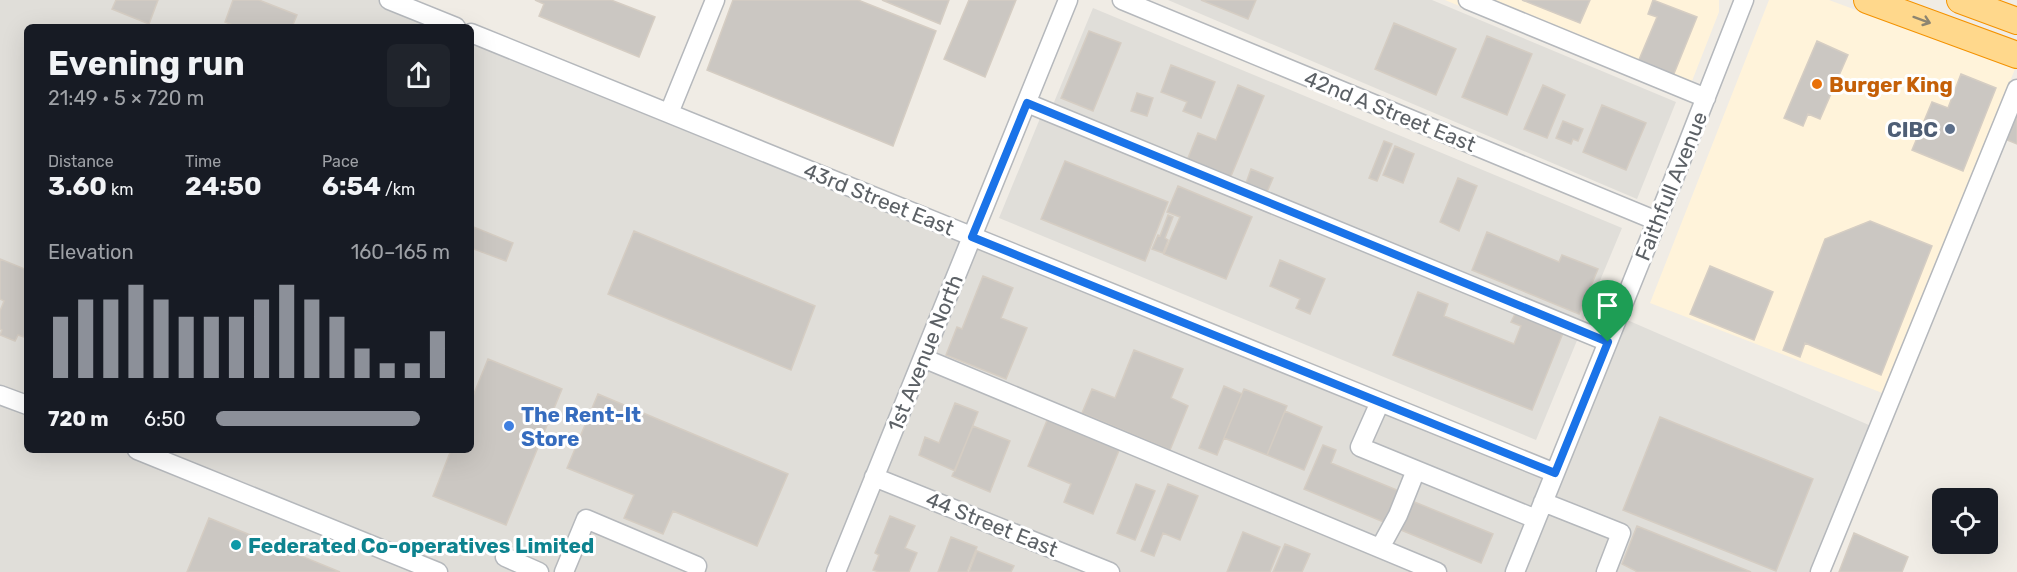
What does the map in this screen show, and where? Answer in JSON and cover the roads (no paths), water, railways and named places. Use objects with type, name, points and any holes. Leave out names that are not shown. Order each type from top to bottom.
[{"type":"highway","points":[[1867,0],[2017,55]]},
{"type":"highway","points":[[1960,0],[2017,21]]},
{"type":"street","points":[[390,0],[449,24]]},
{"type":"street","points":[[669,113],[715,0]]},
{"type":"street","name":"1st Avenue North","points":[[836,572],[1068,0]]},
{"type":"street","name":"42nd A Street East","points":[[1122,0],[1657,221]]},
{"type":"street","points":[[1468,0],[1706,98]]},
{"type":"street","name":"Faithfull Avenue","points":[[1515,572],[1744,0]]},
{"type":"street","name":"43rd Street East","points":[[474,34],[1555,473]]},
{"type":"street","points":[[1820,572],[2017,89]]},
{"type":"street","points":[[1027,103],[1608,342]]},
{"type":"street","points":[[922,358],[1437,572]]},
{"type":"street","points":[[0,394],[24,404]]},
{"type":"street","points":[[1380,402],[1360,447],[1416,470],[1539,511],[1621,533],[1606,572]]},
{"type":"street","points":[[144,453],[438,572]]},
{"type":"street","points":[[1380,548],[1398,515],[1416,470]]},
{"type":"street","name":"44 Street East","points":[[874,477],[1110,572]]},
{"type":"street","points":[[564,572],[586,519],[697,566],[695,572]]},
{"type":"street","points":[[505,557],[539,572]]},
{"type":"place","name":"Burger King","points":[[1817,84]]},
{"type":"place","name":"CIBC","points":[[1950,129]]},
{"type":"place","name":"The Rent-It Store","points":[[509,426]]},
{"type":"place","name":"Federated Co-operatives Limited","points":[[236,545]]}]
